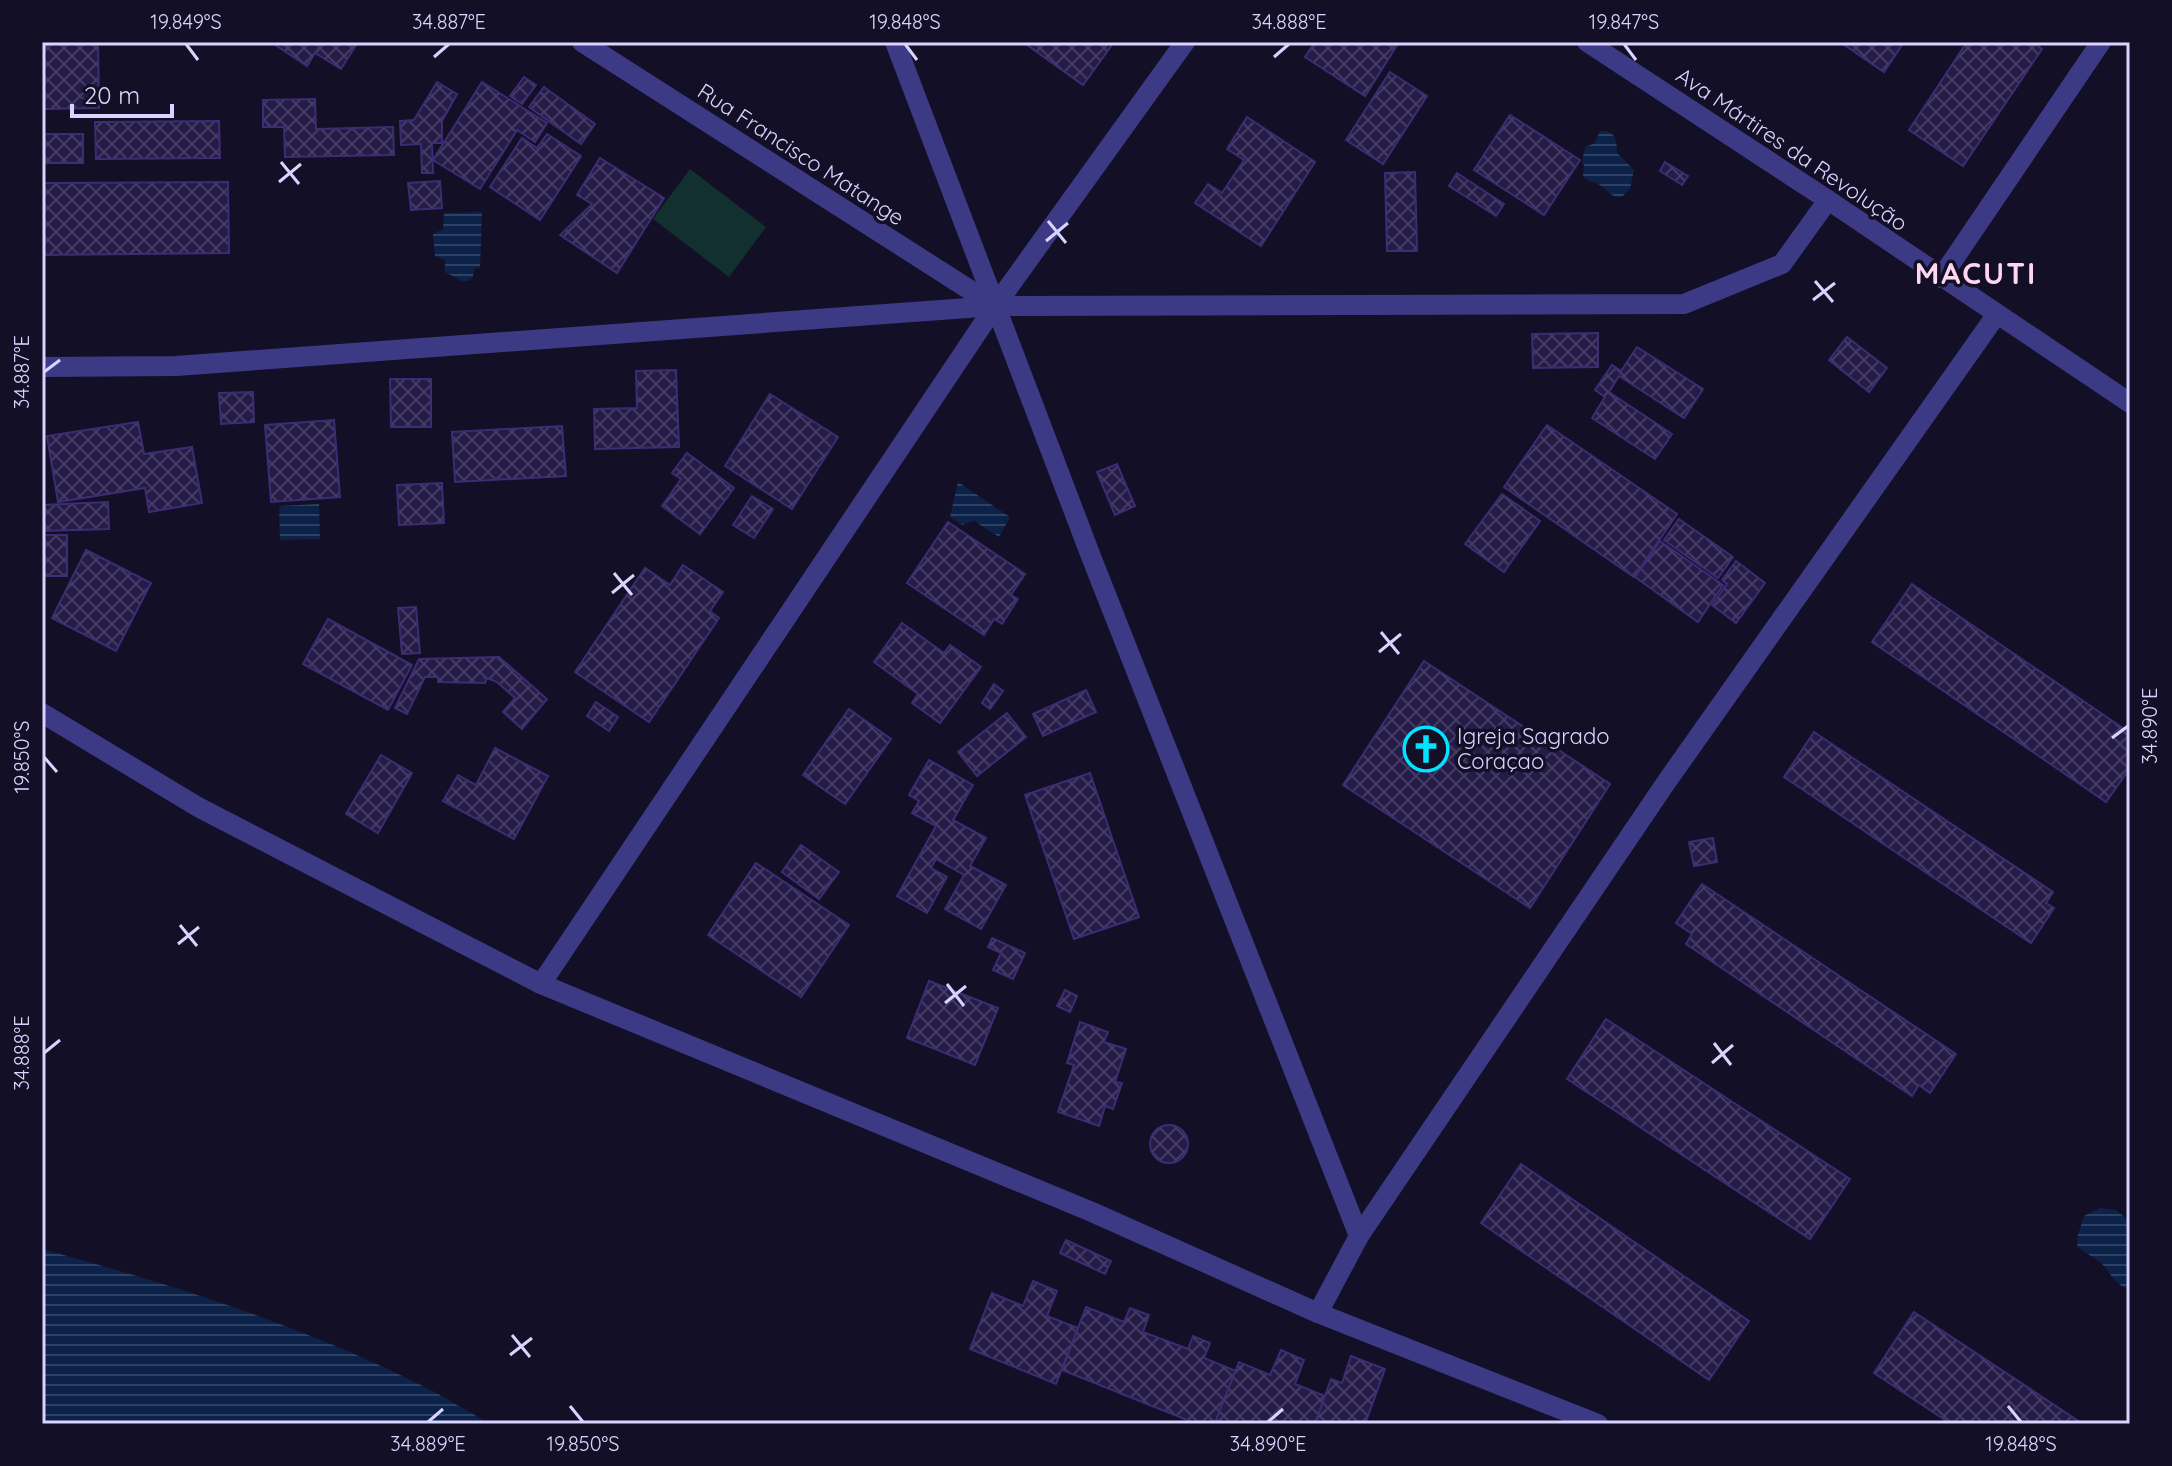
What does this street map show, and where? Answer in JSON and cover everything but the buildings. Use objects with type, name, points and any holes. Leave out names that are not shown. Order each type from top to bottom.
[{"type":"street","name":"Rua Francisco Matange","points":[[582,42],[995,306]]},
{"type":"street","points":[[895,42],[995,306],[1359,1236]]},
{"type":"street","points":[[541,984],[995,306],[1185,42]]},
{"type":"street","name":"Ava Mártires da Revolução","points":[[1587,42],[2130,403]]},
{"type":"street","points":[[1941,278],[2101,42]]},
{"type":"street","points":[[42,367],[176,366],[995,306],[1684,304],[1782,264],[1828,200]]},
{"type":"street","points":[[1318,1313],[1359,1236],[1665,784],[1997,314]]},
{"type":"street","points":[[42,713],[198,807],[541,984],[1092,1212],[1318,1313],[1598,1424]]},
{"type":"green space","points":[[690,169],[766,227],[729,277],[653,219]]},
{"type":"water","points":[[1600,131],[1612,134],[1617,153],[1634,170],[1630,189],[1622,197],[1612,195],[1583,176],[1585,147],[1595,143]]},
{"type":"water","points":[[482,212],[480,268],[474,269],[469,281],[462,281],[445,272],[445,260],[435,256],[433,234],[443,229],[444,213]]},
{"type":"water","points":[[958,482],[1010,517],[999,537],[974,521],[962,525],[950,517]]},
{"type":"water","points":[[319,504],[320,539],[280,540],[279,506]]},
{"type":"water","points":[[2100,1208],[2116,1210],[2130,1222],[2130,1290],[2115,1281],[2100,1262],[2077,1245],[2084,1216]]},
{"type":"water","points":[[42,1249],[187,1292],[329,1343],[421,1385],[490,1424],[42,1424]]},
{"type":"place","name":"Igreja Sagrado Coraçao","points":[[1426,749]]},
{"type":"district","name":"MACUTI","points":[[1976,273]]}]
